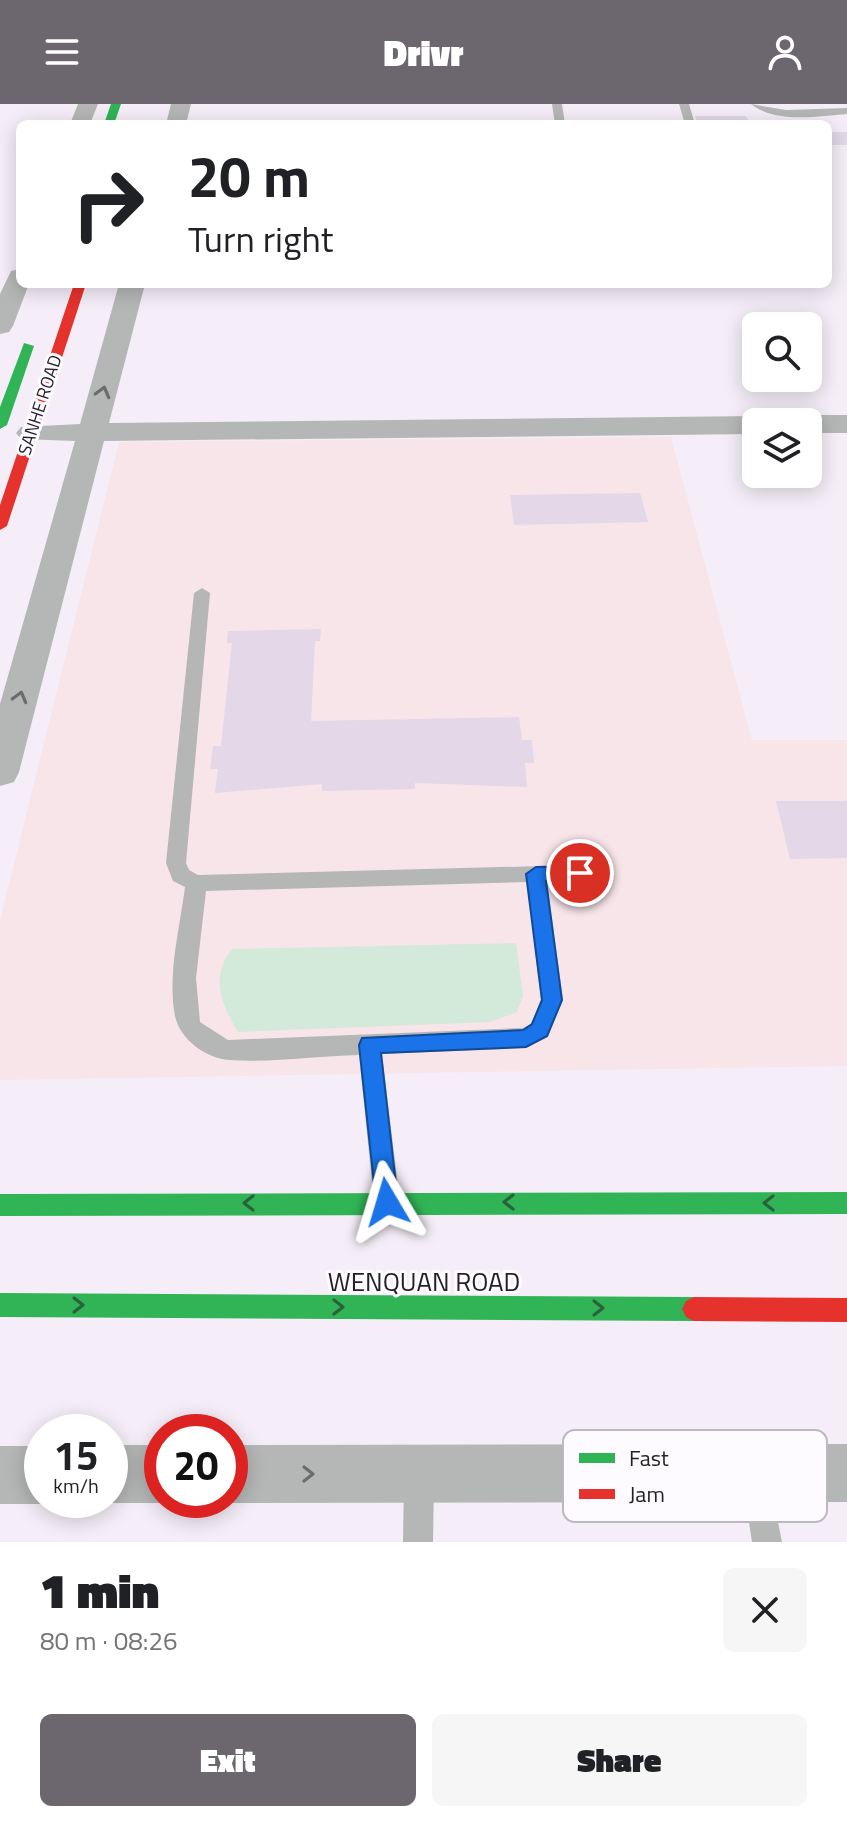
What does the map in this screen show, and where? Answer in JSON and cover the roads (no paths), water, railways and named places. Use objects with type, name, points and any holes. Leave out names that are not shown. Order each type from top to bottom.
[{"type":"main road","name":"SANHE ROAD","points":[[0,526],[79,288]]},
{"type":"main road","name":"SANHE ROAD","points":[[0,425],[36,326]]},
{"type":"main road","points":[[0,1205],[847,1203]]},
{"type":"main road","name":"WENQUAN ROAD","points":[[0,1305],[847,1310]]},
{"type":"street","points":[[0,326],[16,286]]},
{"type":"street","points":[[0,772],[131,288]]},
{"type":"street","points":[[822,424],[847,424]]},
{"type":"street","points":[[31,433],[742,425]]},
{"type":"street","points":[[248,1474],[563,1474]]},
{"type":"street","points":[[0,1475],[24,1475]]},
{"type":"lane","points":[[756,104],[764,110],[779,112],[847,111]]},
{"type":"lane","points":[[202,593],[176,863],[180,875],[196,883],[580,873]]},
{"type":"lane","points":[[196,883],[184,994],[189,1025],[202,1038],[227,1050],[526,1038],[540,1030],[552,1000],[536,874]]},
{"type":"lane","points":[[369,1045],[387,1202]]},
{"type":"lane","points":[[418,1542],[419,1474]]},
{"type":"lane","points":[[764,1522],[767,1542]]}]
